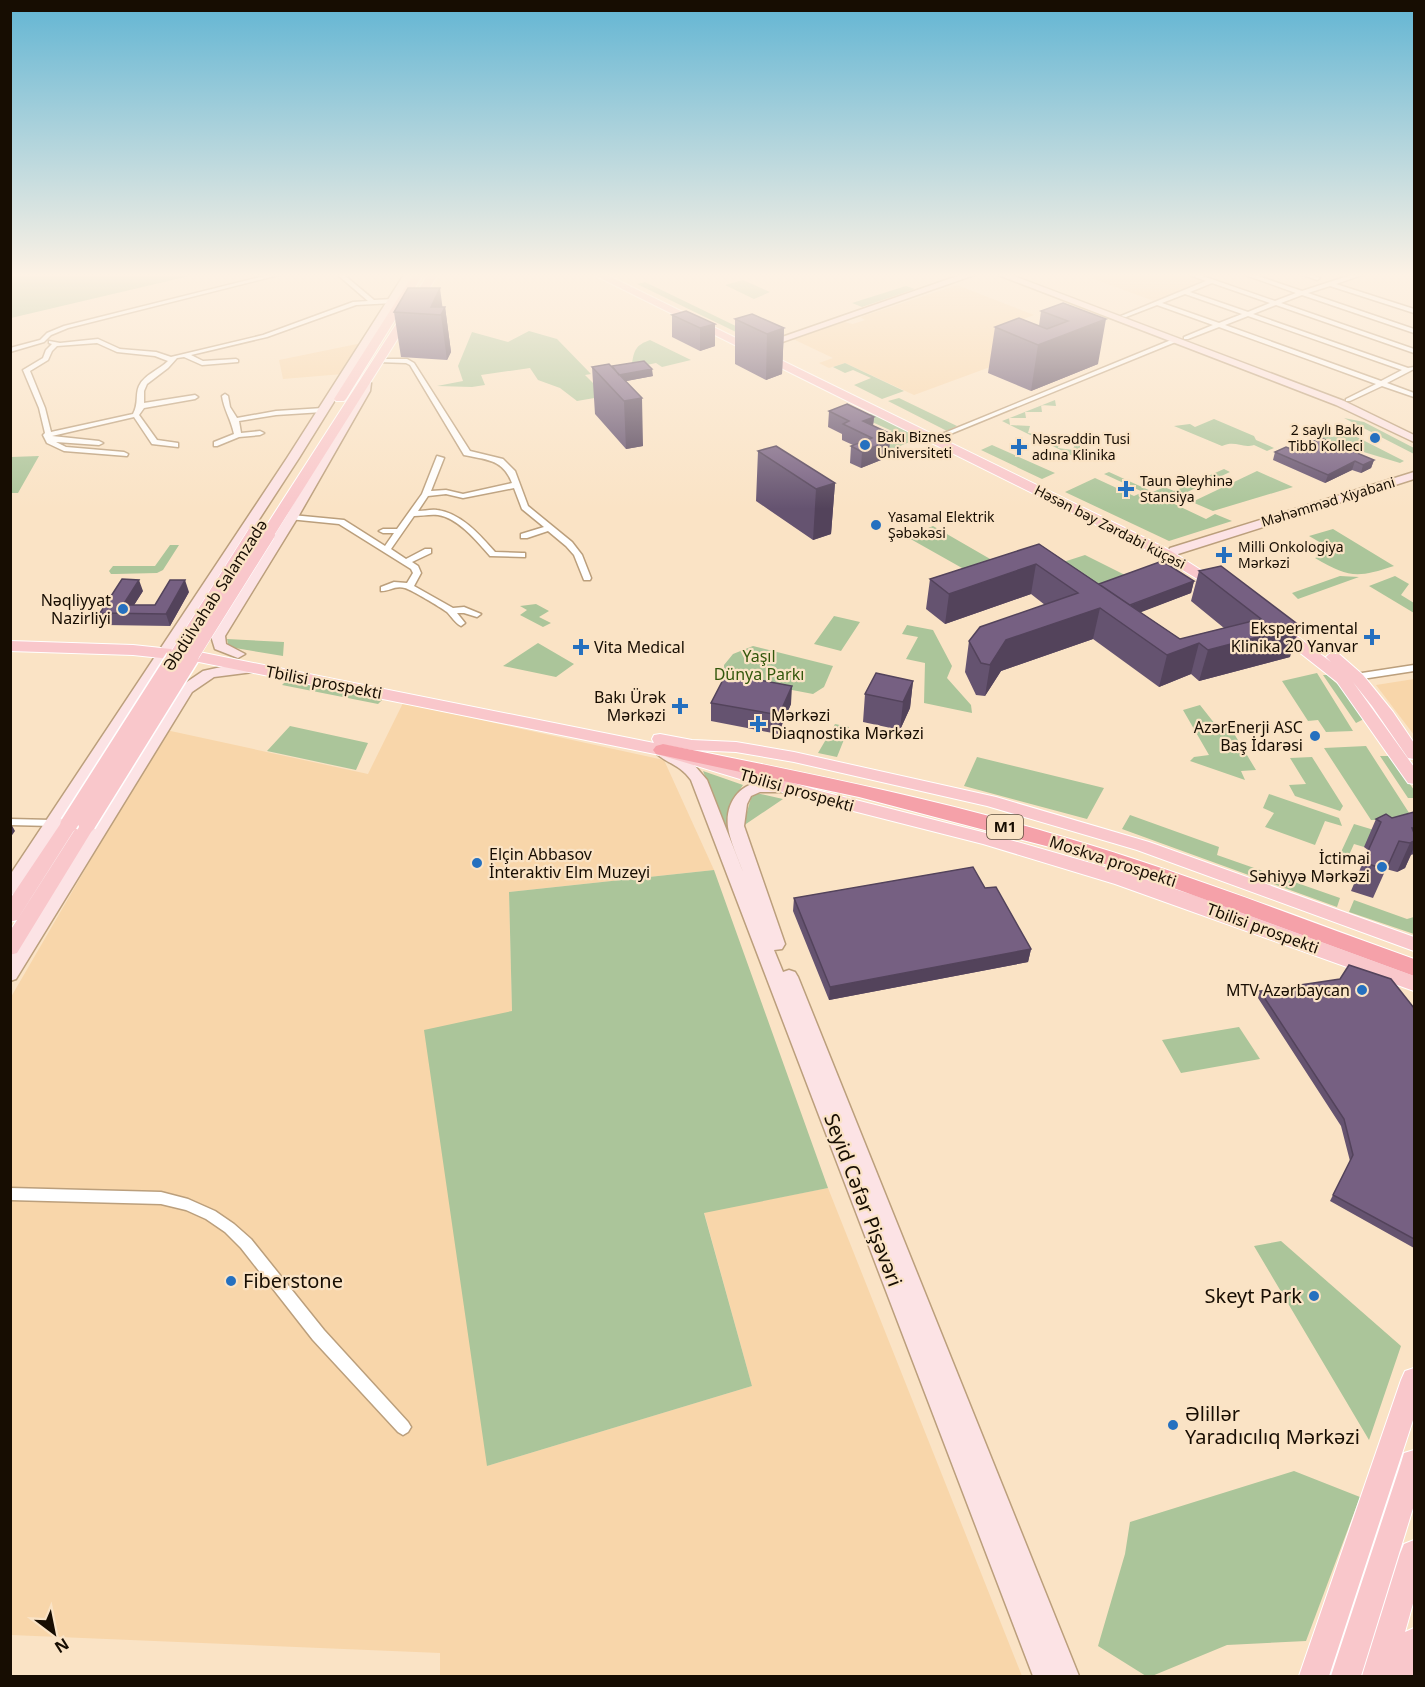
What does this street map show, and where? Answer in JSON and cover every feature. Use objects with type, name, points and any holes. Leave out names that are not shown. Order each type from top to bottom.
[{"type":"highway","name":"Moskva prospekti","points":[[692,745],[882,785],[998,813],[1138,855],[1341,933],[1414,968]]},
{"type":"highway","name":"Moskva prospekti","points":[[657,749],[859,791],[1051,840],[1341,933],[1414,953]]},
{"type":"main road","name":"Əbdülvahab Salamzadə","points":[[10,948],[69,824],[135,698],[360,352]]},
{"type":"main road","name":"Əbdülvahab Salamzadə","points":[[261,534],[371,352]]},
{"type":"main road","name":"Əbdülvahab Salamzadə","points":[[10,915],[261,534],[386,352]]},
{"type":"main road","name":"Həsən bəy Zərdabi küçəsi","points":[[761,352],[1166,554],[1231,590],[1174,551],[941,436],[874,407]]},
{"type":"main road","points":[[1213,352],[1340,403],[1414,439]]},
{"type":"main road","points":[[1216,352],[1348,400],[1414,431]]},
{"type":"main road","name":"Əbdülvahab Salamzadə","points":[[238,654],[227,650],[218,642],[218,636],[292,518],[365,391],[366,383]]},
{"type":"main road","name":"Məhəmməd Xiyabani","points":[[1174,551],[1414,475]]},
{"type":"main road","points":[[195,607],[197,616],[208,620],[223,617],[236,608]]},
{"type":"main road","points":[[1270,617],[1355,683],[1414,754]]},
{"type":"main road","points":[[10,638],[67,638],[168,648]]},
{"type":"main road","points":[[10,646],[144,646]]},
{"type":"main road","name":"Tbilisi prospekti","points":[[168,648],[238,654],[692,745],[736,747],[881,775],[1000,804],[1143,846],[1414,944]]},
{"type":"main road","name":"Tbilisi prospekti","points":[[168,648],[657,749],[783,787],[1005,844],[1122,879],[1186,900],[1414,984]]},
{"type":"main road","name":"Əbdülvahab Salamzadə","points":[[10,975],[191,684],[206,675],[228,669],[257,668]]},
{"type":"main road","points":[[1355,683],[1414,779]]},
{"type":"main road","points":[[135,698],[152,687],[166,685],[178,691],[178,702]]},
{"type":"main road","name":"Seyid Cəfər Pişəvəri","points":[[657,749],[681,760],[694,772],[771,932],[1065,1677]]},
{"type":"main road","name":"Seyid Cəfər Pişəvəri","points":[[783,787],[758,787],[751,789],[741,798],[736,826],[742,868],[1047,1677]]},
{"type":"main road","name":"Əbdülvahab Salamzadə","points":[[10,889],[69,824]]},
{"type":"main road","points":[[1314,1677],[1414,1380]]},
{"type":"main road","points":[[1346,1677],[1414,1463]]},
{"type":"main road","points":[[1377,1677],[1414,1554]]},
{"type":"main road","points":[[1404,1677],[1414,1643]]},
{"type":"street","points":[[48,352],[46,359],[26,370],[42,408],[48,437],[64,449],[124,454]]},
{"type":"street","points":[[128,352],[156,354],[172,360]]},
{"type":"street","points":[[48,437],[136,415],[141,406],[139,392],[142,384],[172,360],[187,352]]},
{"type":"street","points":[[183,355],[199,352]]},
{"type":"street","points":[[941,436],[1150,352]]},
{"type":"street","points":[[1294,352],[1414,395]]},
{"type":"street","points":[[1362,352],[1411,368]]},
{"type":"street","points":[[183,355],[202,363],[236,361]]},
{"type":"street","points":[[380,361],[412,364],[467,453],[500,460],[512,473],[525,507],[578,555],[587,578]]},
{"type":"street","points":[[1348,400],[1411,368]]},
{"type":"street","points":[[136,376],[142,384]]},
{"type":"street","points":[[225,396],[227,407],[235,420],[238,435]]},
{"type":"street","points":[[141,406],[195,397]]},
{"type":"street","points":[[235,420],[276,413],[323,410]]},
{"type":"street","points":[[136,415],[155,442],[175,445]]},
{"type":"street","points":[[217,444],[238,435],[260,433]]},
{"type":"street","points":[[48,437],[99,443]]},
{"type":"street","points":[[386,550],[426,494],[440,458]]},
{"type":"street","points":[[426,494],[443,492],[463,496],[515,484]]},
{"type":"street","points":[[413,514],[442,513],[472,531],[493,554],[522,555]]},
{"type":"street","points":[[292,518],[341,522],[415,568],[417,573],[410,586]]},
{"type":"street","points":[[524,536],[549,528]]},
{"type":"street","points":[[383,531],[400,531]]},
{"type":"street","points":[[406,562],[428,551]]},
{"type":"street","points":[[384,589],[393,584],[410,586],[451,611],[461,623]]},
{"type":"street","points":[[451,611],[464,610],[477,614]]},
{"type":"street","points":[[1355,683],[1414,668]]},
{"type":"street","points":[[10,822],[69,824]]},
{"type":"street","points":[[10,1194],[161,1198],[185,1202],[208,1212],[229,1225],[267,1267],[308,1322],[403,1427]]},
{"type":"shaded area","points":[[319,352],[357,352],[343,374],[283,379],[279,360]]},
{"type":"shaded area","points":[[820,352],[1032,352],[914,395],[845,363],[829,368],[819,363],[833,358]]},
{"type":"shaded area","points":[[1414,679],[1414,735],[1376,685]]},
{"type":"shaded area","points":[[403,703],[664,760],[714,870],[509,892],[512,1011],[487,1466],[752,1386],[704,1212],[828,1188],[1022,1676],[440,1676],[440,1653],[11,1635],[11,997],[166,730],[368,774]]},
{"type":"green space","points":[[464,352],[569,352],[591,374],[585,375],[606,396],[577,401],[560,388],[538,380],[530,368],[481,375],[485,385],[437,386],[463,381],[458,366]]},
{"type":"green space","points":[[635,352],[674,352],[691,360],[662,367],[656,363],[637,367],[632,364]]},
{"type":"green space","points":[[845,363],[904,391],[882,399],[854,385],[871,378],[853,370],[845,373],[833,367]]},
{"type":"green space","points":[[899,398],[957,426],[947,431],[888,401]]},
{"type":"green space","points":[[1055,400],[1056,406],[1042,405]]},
{"type":"green space","points":[[1041,406],[1042,412],[1026,412]]},
{"type":"green space","points":[[1025,412],[1026,418],[1010,418]]},
{"type":"green space","points":[[873,413],[921,437],[891,450],[871,441],[892,431],[861,417]]},
{"type":"green space","points":[[1009,418],[1010,425],[1002,421]]},
{"type":"green space","points":[[1344,418],[1364,422],[1414,448],[1414,454]]},
{"type":"green space","points":[[1214,419],[1254,436],[1256,440],[1274,448],[1267,451],[1254,445],[1227,444],[1222,446],[1174,426],[1190,424],[1195,427]]},
{"type":"green space","points":[[1010,425],[1030,426],[1028,433],[1044,435],[1043,440],[1059,443],[1058,448],[1073,450],[1075,443],[1080,445],[1080,452],[1088,458],[1083,461]]},
{"type":"green space","points":[[1320,432],[1332,437],[1349,433],[1404,461],[1400,463],[1311,436]]},
{"type":"green space","points":[[992,445],[1055,473],[1042,479],[981,450]]},
{"type":"green space","points":[[39,456],[18,493],[11,493],[11,457]]},
{"type":"green space","points":[[1224,469],[1230,472],[1168,501],[1206,519],[1215,514],[1232,521],[1169,541],[1065,492],[1095,478],[1134,496],[1143,492],[1104,474],[1109,472],[1153,492],[1164,487],[1174,491]]},
{"type":"green space","points":[[1257,471],[1293,487],[1213,511],[1192,502]]},
{"type":"green space","points":[[933,526],[1004,567],[978,577],[907,537]]},
{"type":"green space","points":[[1333,529],[1394,566],[1371,573],[1353,574],[1336,569],[1315,558],[1335,551],[1309,536]]},
{"type":"green space","points":[[170,545],[179,545],[163,570],[157,573],[111,574],[109,571],[113,566],[155,566]]},
{"type":"green space","points":[[1085,555],[1129,577],[1089,594],[1048,567]]},
{"type":"green space","points":[[1340,576],[1359,577],[1298,599],[1292,593]]},
{"type":"green space","points":[[1395,576],[1409,584],[1401,595],[1414,603],[1414,613],[1369,586]]},
{"type":"green space","points":[[536,604],[549,611],[539,617],[551,623],[543,627],[520,615],[527,610],[520,606]]},
{"type":"green space","points":[[834,616],[860,622],[841,651],[814,644]]},
{"type":"green space","points":[[907,625],[933,630],[952,666],[947,678],[971,705],[972,713],[924,703],[925,663],[906,659],[918,637],[902,634]]},
{"type":"green space","points":[[227,639],[284,642],[283,656],[235,648],[228,644]]},
{"type":"green space","points":[[538,643],[574,664],[556,677],[503,666]]},
{"type":"green space","name":"Yaşıl Dünya Parkı","points":[[753,646],[833,666],[824,687],[813,694],[724,677],[724,665],[733,654]]},
{"type":"green space","points":[[1317,673],[1353,731],[1326,732],[1318,720],[1308,721],[1282,681]]},
{"type":"green space","points":[[1323,675],[1327,675],[1343,689],[1364,719],[1356,723]]},
{"type":"green space","points":[[287,680],[383,699],[378,704],[282,685]]},
{"type":"green space","points":[[1200,705],[1215,724],[1227,722],[1256,770],[1241,771],[1245,780],[1190,761],[1194,757],[1209,755],[1183,710]]},
{"type":"green space","points":[[835,724],[849,727],[837,757],[818,753]]},
{"type":"green space","points":[[290,726],[368,743],[356,770],[267,751]]},
{"type":"green space","points":[[1366,746],[1413,819],[1371,820],[1324,748]]},
{"type":"green space","points":[[1380,756],[1390,756],[1414,790],[1414,798],[1408,798]]},
{"type":"green space","points":[[977,757],[1104,788],[1087,819],[964,786]]},
{"type":"green space","points":[[1312,757],[1343,806],[1340,811],[1295,796],[1289,785],[1306,784],[1290,758]]},
{"type":"green space","points":[[703,771],[743,785],[735,797],[728,830],[719,813]]},
{"type":"green space","points":[[756,793],[783,799],[743,826],[751,798]]},
{"type":"green space","points":[[1269,794],[1339,818],[1342,826],[1325,821],[1315,845],[1265,827],[1274,813],[1263,808]]},
{"type":"green space","points":[[1130,815],[1219,847],[1217,855],[1340,898],[1337,907],[1122,829]]},
{"type":"green space","points":[[1354,824],[1404,839],[1374,842],[1364,847],[1354,844],[1349,855],[1341,852]]},
{"type":"green space","points":[[714,870],[828,1188],[704,1213],[752,1386],[487,1466],[424,1030],[512,1011],[509,892]]},
{"type":"green space","points":[[1354,900],[1407,919],[1414,917],[1414,934],[1349,912]]},
{"type":"green space","points":[[1239,1027],[1260,1059],[1181,1073],[1162,1040]]},
{"type":"green space","name":"Skeyt Park","points":[[1281,1241],[1401,1346],[1369,1440],[1254,1246]]},
{"type":"green space","points":[[1294,1471],[1360,1497],[1306,1641],[1227,1645],[1152,1676],[1146,1676],[1098,1646],[1125,1554],[1130,1522]]},
{"type":"building","points":[[644,361],[652,369],[619,375],[612,366]]},
{"type":"building","points":[[609,364],[642,398],[624,401],[592,367]]},
{"type":"building","points":[[847,404],[874,417],[863,421],[891,434],[881,438],[888,441],[862,452],[851,446],[872,438],[843,424],[849,421],[829,411]]},
{"type":"building","points":[[1321,438],[1374,460],[1363,465],[1355,461],[1328,475],[1275,452],[1286,447],[1294,450]]},
{"type":"building","points":[[776,446],[835,483],[816,489],[758,451]]},
{"type":"building","points":[[1039,544],[1180,639],[1261,619],[1199,571],[1221,566],[1300,626],[1208,650],[1199,643],[1167,655],[1100,608],[1006,640],[990,665],[981,663],[969,641],[980,627],[1078,593],[1036,564],[949,594],[930,579]]},
{"type":"building","points":[[1162,561],[1194,581],[1130,605],[1099,584]]},
{"type":"building","points":[[122,579],[139,580],[123,605],[155,605],[170,580],[185,580],[166,614],[100,613]]},
{"type":"building","points":[[876,673],[913,681],[903,702],[865,694]]},
{"type":"building","points":[[726,674],[792,686],[779,715],[711,703]]},
{"type":"building","points":[[1414,812],[1414,828],[1412,828],[1414,841],[1410,843],[1399,841],[1386,870],[1363,862],[1381,822],[1376,819],[1386,814],[1392,818]]},
{"type":"building","points":[[973,867],[985,888],[996,887],[1031,949],[830,987],[794,898]]},
{"type":"building","points":[[1349,965],[1391,979],[1414,1008],[1414,1239],[1333,1195],[1353,1155],[1344,1119],[1260,991],[1340,979]]},
{"type":"place","name":"2 saylı Bakı Tibb Kolleci","points":[[1375,438]]},
{"type":"place","name":"Bakı Biznes Universiteti","points":[[865,445]]},
{"type":"place","name":"Nəsrəddin Tusi adına Klinika","points":[[1019,447]]},
{"type":"place","name":"Taun Əleyhinə Stansiya","points":[[1126,489]]},
{"type":"place","name":"Yasamal Elektrik Şəbəkəsi","points":[[876,525]]},
{"type":"place","name":"Milli Onkologiya Mərkəzi","points":[[1224,555]]},
{"type":"place","name":"Nəqliyyat Nazirliyi","points":[[123,609]]},
{"type":"place","name":"Eksperimental Klinika 20 Yanvar","points":[[1372,637]]},
{"type":"place","name":"Vita Medical","points":[[581,647]]},
{"type":"place","name":"Bakı Ürək Mərkəzi","points":[[680,706]]},
{"type":"place","name":"Mərkəzi Diaqnostika Mərkəzi","points":[[758,724]]},
{"type":"place","name":"AzərEnerji ASC Baş İdarəsi","points":[[1315,736]]},
{"type":"place","name":"Elçin Abbasov İnteraktiv Elm Muzeyi","points":[[477,863]]},
{"type":"place","name":"İctimai Səhiyyə Mərkəzi","points":[[1382,867]]},
{"type":"place","name":"MTV Azərbaycan","points":[[1362,990]]},
{"type":"place","name":"Fiberstone","points":[[231,1281]]},
{"type":"place","name":"Skeyt Park","points":[[1314,1296]]},
{"type":"place","name":"Əlillər Yaradıcılıq Mərkəzi","points":[[1173,1425]]}]
